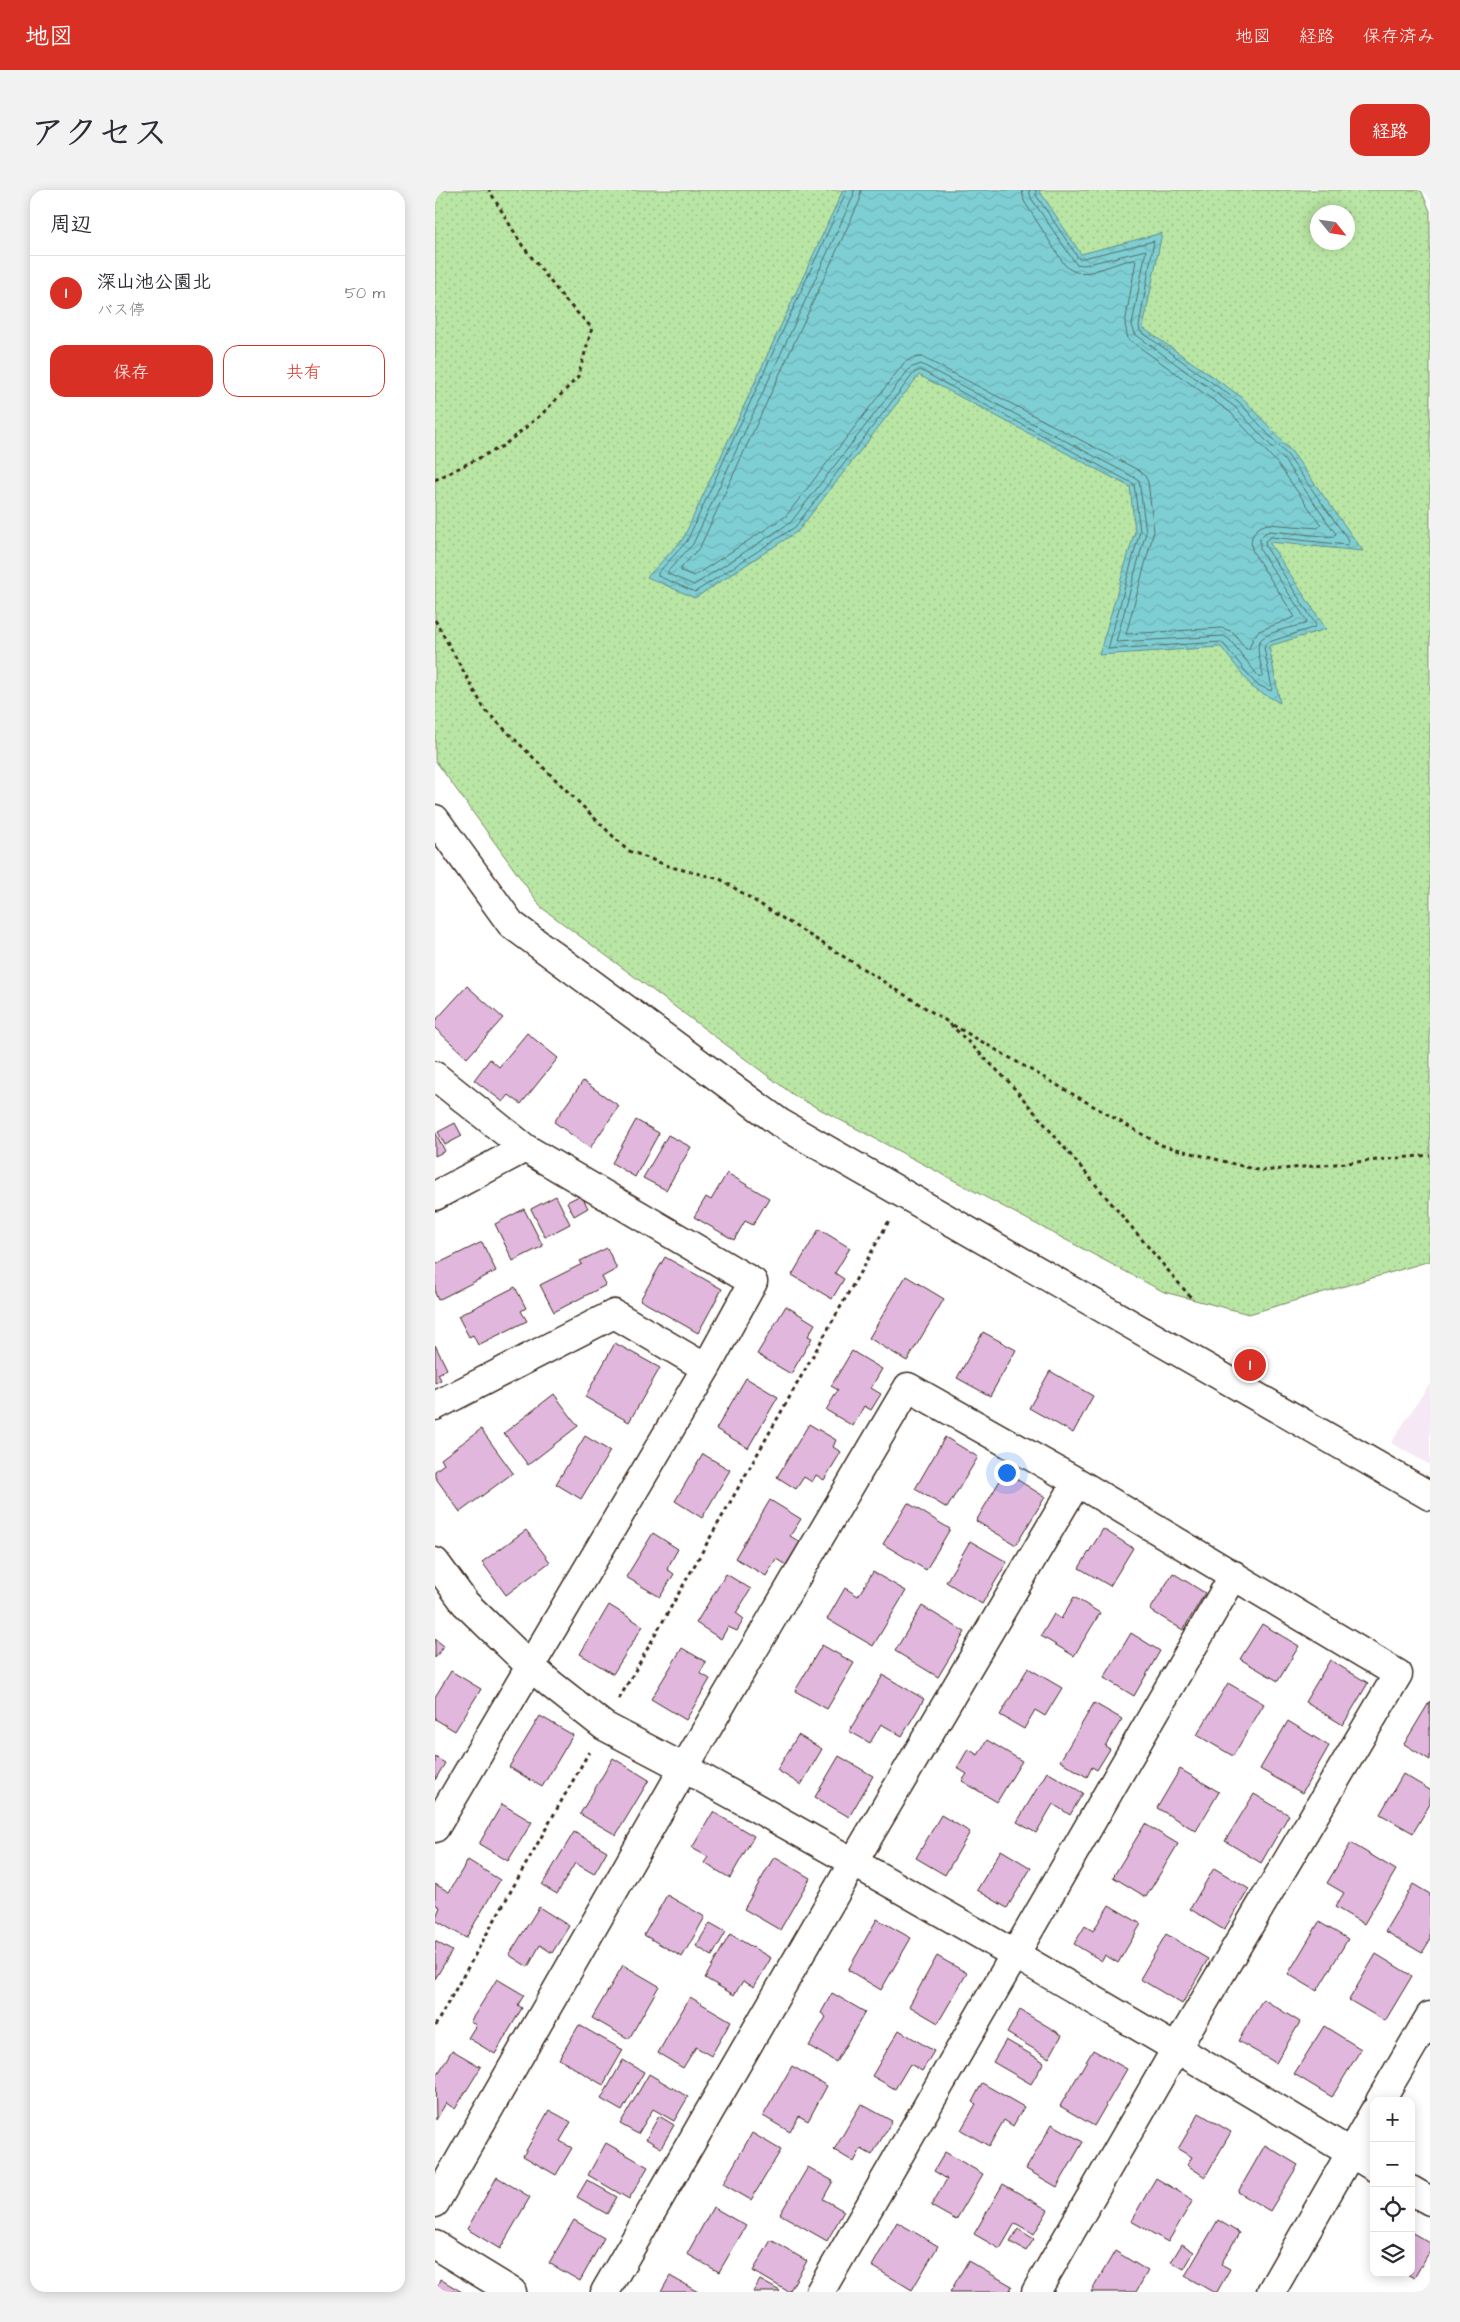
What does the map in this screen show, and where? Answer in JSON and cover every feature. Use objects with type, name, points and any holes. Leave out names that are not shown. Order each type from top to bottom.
[{"type":"street","points":[[435,819],[511,924],[780,1123],[1430,1496]]},
{"type":"street","points":[[435,1076],[525,1148],[753,1282],[707,1368],[529,1666],[435,1828]]},
{"type":"street","points":[[435,1196],[525,1148]]},
{"type":"street","points":[[435,1406],[614,1314],[707,1368]]},
{"type":"street","points":[[435,2203],[684,1768],[908,1387],[1077,1482],[1398,1674],[1176,2048],[1036,2292]]},
{"type":"street","points":[[605,2292],[854,1861],[1077,1482]]},
{"type":"street","points":[[435,1562],[465,1603],[529,1666],[604,1726],[854,1861],[1176,2048],[1370,2165]]},
{"type":"street","points":[[820,2292],[1234,1575]]},
{"type":"street","points":[[1382,2097],[1430,2016]]},
{"type":"street","points":[[1271,2292],[1370,2119]]},
{"type":"street","points":[[1415,2192],[1430,2201]]},
{"type":"street","points":[[435,2245],[512,2292]]},
{"type":"path","points":[[435,480],[503,446],[542,414],[578,377],[591,328],[565,300],[522,245],[489,190]]},
{"type":"path","points":[[435,620],[485,710],[627,850],[671,867],[720,879],[948,1022],[1161,1145],[1261,1171],[1430,1155]]},
{"type":"path","points":[[948,1022],[1009,1082],[1193,1300]]},
{"type":"path","points":[[435,2026],[904,1194]]},
{"type":"shaded area","points":[[1430,1383],[1430,1465],[1391,1443]]},
{"type":"green space","points":[[435,190],[1421,190],[1430,211],[1430,1261],[1249,1314],[1164,1292],[795,1096],[542,908],[435,760]]},
{"type":"water","points":[[843,190],[1039,190],[1081,254],[1162,233],[1143,328],[1243,398],[1292,452],[1363,551],[1269,542],[1326,629],[1269,646],[1280,703],[1253,688],[1221,647],[1099,655],[1135,531],[1130,487],[919,375],[798,531],[695,598],[647,577],[683,539]]},
{"type":"building","points":[[467,986],[503,1018],[467,1058],[435,1028],[435,1021]]},
{"type":"building","points":[[527,1033],[558,1058],[521,1104],[509,1095],[503,1102],[474,1080],[490,1059],[499,1067]]},
{"type":"building","points":[[583,1081],[619,1106],[590,1148],[554,1122]]},
{"type":"building","points":[[636,1120],[659,1133],[635,1177],[612,1163]]},
{"type":"building","points":[[455,1123],[462,1136],[445,1145],[438,1132]]},
{"type":"building","points":[[435,1132],[445,1151],[435,1156]]},
{"type":"building","points":[[668,1135],[691,1147],[666,1190],[643,1178]]},
{"type":"building","points":[[727,1173],[769,1198],[753,1225],[745,1221],[734,1240],[694,1217],[706,1197],[711,1200]]},
{"type":"building","points":[[581,1195],[588,1208],[574,1216],[567,1202]]},
{"type":"building","points":[[556,1196],[570,1224],[545,1237],[531,1209]]},
{"type":"building","points":[[524,1209],[543,1246],[513,1261],[495,1224]]},
{"type":"building","points":[[819,1229],[850,1248],[835,1273],[844,1279],[832,1299],[792,1275]]},
{"type":"building","points":[[482,1242],[496,1271],[438,1300],[435,1293],[435,1265]]},
{"type":"building","points":[[607,1248],[617,1269],[602,1277],[606,1285],[554,1312],[540,1285],[582,1264],[580,1261]]},
{"type":"building","points":[[665,1257],[722,1289],[698,1333],[640,1300]]},
{"type":"building","points":[[906,1276],[944,1299],[907,1361],[869,1338]]},
{"type":"building","points":[[515,1287],[526,1308],[521,1311],[527,1321],[478,1345],[473,1335],[469,1337],[458,1316]]},
{"type":"building","points":[[786,1306],[815,1324],[808,1336],[812,1338],[791,1374],[757,1354]]},
{"type":"building","points":[[983,1332],[1016,1350],[990,1396],[957,1378]]},
{"type":"building","points":[[615,1343],[660,1368],[629,1422],[585,1397]]},
{"type":"building","points":[[435,1345],[447,1369],[438,1374],[441,1380],[435,1383]]},
{"type":"building","points":[[852,1351],[882,1369],[871,1388],[881,1394],[871,1410],[864,1406],[853,1426],[826,1410],[838,1390],[831,1386]]},
{"type":"building","points":[[1050,1371],[1093,1396],[1073,1433],[1029,1408]]},
{"type":"building","points":[[746,1378],[778,1397],[748,1448],[716,1429]]},
{"type":"building","points":[[554,1394],[578,1426],[528,1465],[504,1433]]},
{"type":"building","points":[[809,1424],[836,1440],[833,1447],[841,1452],[824,1480],[816,1475],[812,1482],[804,1477],[796,1489],[777,1477]]},
{"type":"building","points":[[481,1429],[513,1473],[460,1512],[435,1477],[435,1471],[444,1464],[441,1459]]},
{"type":"building","points":[[585,1436],[610,1451],[581,1499],[556,1484]]},
{"type":"building","points":[[945,1437],[978,1457],[947,1508],[915,1489]]},
{"type":"building","points":[[703,1454],[730,1470],[702,1518],[675,1501]]},
{"type":"building","points":[[1005,1472],[1045,1497],[1016,1545],[976,1521]]},
{"type":"building","points":[[770,1500],[801,1519],[790,1536],[800,1542],[786,1565],[776,1559],[766,1576],[735,1558]]},
{"type":"building","points":[[908,1503],[950,1529],[926,1570],[883,1544]]},
{"type":"building","points":[[1103,1529],[1133,1548],[1110,1586],[1079,1568]]},
{"type":"building","points":[[526,1530],[550,1562],[506,1595],[482,1562]]},
{"type":"building","points":[[653,1533],[678,1549],[667,1569],[674,1574],[660,1597],[626,1577]]},
{"type":"building","points":[[970,1541],[1007,1562],[982,1604],[946,1582]]},
{"type":"building","points":[[873,1572],[906,1591],[873,1646],[827,1619],[845,1588],[858,1596]]},
{"type":"building","points":[[1173,1573],[1205,1593],[1183,1630],[1150,1610]]},
{"type":"building","points":[[726,1574],[751,1589],[736,1613],[744,1619],[737,1631],[728,1627],[721,1639],[696,1623]]},
{"type":"building","points":[[1074,1597],[1100,1613],[1074,1656],[1041,1636],[1054,1614],[1061,1619]]},
{"type":"building","points":[[609,1605],[643,1626],[613,1674],[580,1654]]},
{"type":"building","points":[[922,1606],[965,1632],[938,1677],[895,1651]]},
{"type":"building","points":[[1262,1624],[1299,1646],[1278,1681],[1240,1659]]},
{"type":"building","points":[[1131,1633],[1160,1651],[1134,1696],[1104,1678]]},
{"type":"building","points":[[435,1639],[444,1646],[435,1658]]},
{"type":"building","points":[[822,1645],[854,1663],[827,1709],[795,1691]]},
{"type":"building","points":[[682,1648],[706,1662],[700,1673],[710,1679],[686,1720],[651,1699]]},
{"type":"building","points":[[1330,1660],[1368,1683],[1343,1725],[1305,1702]]},
{"type":"building","points":[[1028,1668],[1062,1688],[1045,1716],[1035,1710],[1024,1729],[1000,1715]]},
{"type":"building","points":[[451,1671],[481,1689],[455,1731],[435,1719],[435,1697]]},
{"type":"building","points":[[883,1675],[924,1699],[902,1736],[881,1724],[870,1743],[849,1731]]},
{"type":"building","points":[[1228,1683],[1264,1704],[1233,1756],[1197,1735]]},
{"type":"building","points":[[1430,1701],[1430,1760],[1404,1744]]},
{"type":"building","points":[[1094,1703],[1122,1719],[1105,1746],[1110,1749],[1097,1770],[1092,1767],[1087,1777],[1060,1761]]},
{"type":"building","points":[[540,1716],[573,1735],[542,1787],[509,1767]]},
{"type":"building","points":[[1288,1721],[1329,1746],[1302,1793],[1260,1769]]},
{"type":"building","points":[[798,1735],[822,1749],[801,1785],[777,1770]]},
{"type":"building","points":[[987,1740],[1022,1761],[997,1802],[962,1781],[967,1774],[957,1768],[968,1749],[978,1755]]},
{"type":"building","points":[[839,1756],[873,1776],[849,1817],[815,1797]]},
{"type":"building","points":[[435,1757],[445,1763],[435,1780]]},
{"type":"building","points":[[613,1758],[649,1780],[616,1835],[580,1814]]},
{"type":"building","points":[[1180,1769],[1219,1792],[1196,1831],[1157,1808]]},
{"type":"building","points":[[1047,1772],[1083,1793],[1070,1815],[1053,1804],[1036,1833],[1017,1822]]},
{"type":"building","points":[[1403,1774],[1430,1790],[1430,1804],[1413,1833],[1380,1814]]},
{"type":"building","points":[[1254,1794],[1289,1815],[1261,1863],[1225,1841]]},
{"type":"building","points":[[502,1804],[532,1822],[508,1861],[479,1844]]},
{"type":"building","points":[[713,1812],[754,1836],[730,1878],[704,1863],[708,1857],[692,1848]]},
{"type":"building","points":[[941,1815],[970,1832],[945,1875],[916,1858]]},
{"type":"building","points":[[1145,1824],[1178,1844],[1146,1897],[1113,1877]]},
{"type":"building","points":[[574,1832],[607,1851],[594,1874],[575,1863],[557,1894],[542,1885]]},
{"type":"building","points":[[1351,1843],[1396,1870],[1364,1924],[1335,1907],[1344,1893],[1327,1883]]},
{"type":"building","points":[[1001,1850],[1031,1868],[1007,1908],[977,1890]]},
{"type":"building","points":[[774,1857],[810,1878],[780,1930],[744,1909]]},
{"type":"building","points":[[468,1860],[500,1880],[466,1938],[435,1920],[440,1907],[435,1904],[435,1884],[449,1892]]},
{"type":"building","points":[[1214,1868],[1249,1889],[1224,1930],[1190,1909]]},
{"type":"building","points":[[1413,1884],[1430,1894],[1430,1940],[1422,1953],[1385,1931]]},
{"type":"building","points":[[667,1895],[705,1917],[682,1957],[644,1935]]},
{"type":"building","points":[[1109,1905],[1141,1924],[1118,1963],[1105,1955],[1102,1961],[1074,1944],[1085,1926],[1093,1931]]},
{"type":"building","points":[[539,1907],[569,1926],[552,1953],[540,1945],[528,1967],[509,1955]]},
{"type":"building","points":[[877,1919],[911,1938],[881,1990],[848,1970]]},
{"type":"building","points":[[1319,1922],[1348,1939],[1317,1991],[1288,1974]]},
{"type":"building","points":[[710,1923],[726,1932],[712,1956],[696,1946]]},
{"type":"building","points":[[730,1934],[771,1958],[754,1987],[743,1981],[734,1995],[705,1978]]},
{"type":"building","points":[[1166,1934],[1208,1959],[1182,2004],[1140,1979]]},
{"type":"building","points":[[435,1941],[452,1951],[435,1979]]},
{"type":"building","points":[[1376,1954],[1412,1976],[1385,2021],[1349,2000]]},
{"type":"building","points":[[937,1956],[967,1973],[938,2023],[909,2006]]},
{"type":"building","points":[[623,1965],[659,1986],[629,2039],[592,2018]]},
{"type":"building","points":[[497,1979],[524,1995],[518,2005],[522,2008],[495,2054],[468,2038],[476,2025],[470,2022]]},
{"type":"building","points":[[832,1993],[865,2012],[836,2062],[809,2046],[826,2017],[821,2013]]},
{"type":"building","points":[[690,1997],[731,2021],[711,2056],[696,2047],[683,2068],[658,2053]]},
{"type":"building","points":[[1263,1999],[1300,2022],[1276,2063],[1238,2041]]},
{"type":"building","points":[[1020,2010],[1062,2035],[1049,2058],[1007,2033]]},
{"type":"building","points":[[579,2025],[623,2050],[603,2085],[559,2059]]},
{"type":"building","points":[[1324,2026],[1361,2049],[1332,2097],[1294,2074]]},
{"type":"building","points":[[899,2030],[934,2051],[922,2071],[910,2064],[895,2089],[872,2076]]},
{"type":"building","points":[[1006,2040],[1044,2062],[1031,2084],[993,2062]]},
{"type":"building","points":[[452,2050],[481,2067],[455,2109],[446,2103],[436,2120],[435,2072],[438,2074]]},
{"type":"building","points":[[1093,2050],[1127,2069],[1094,2126],[1060,2106]]},
{"type":"building","points":[[623,2060],[644,2072],[622,2111],[601,2099]]},
{"type":"building","points":[[792,2066],[827,2086],[808,2121],[799,2116],[790,2132],[763,2116]]},
{"type":"building","points":[[649,2074],[688,2097],[674,2121],[653,2109],[638,2134],[620,2124]]},
{"type":"building","points":[[982,2083],[1024,2107],[1013,2126],[1004,2120],[989,2146],[961,2130],[976,2104],[972,2102]]},
{"type":"building","points":[[861,2104],[892,2121],[872,2155],[861,2149],[854,2162],[834,2150]]},
{"type":"building","points":[[549,2110],[571,2122],[560,2141],[572,2148],[556,2175],[523,2156]]},
{"type":"building","points":[[1199,2113],[1231,2132],[1205,2177],[1187,2165],[1192,2157],[1178,2149]]},
{"type":"building","points":[[659,2116],[674,2125],[661,2148],[646,2139]]},
{"type":"building","points":[[1052,2124],[1083,2142],[1057,2187],[1026,2169]]},
{"type":"building","points":[[752,2133],[781,2150],[751,2200],[723,2184]]},
{"type":"building","points":[[606,2143],[648,2167],[629,2199],[588,2175]]},
{"type":"building","points":[[1265,2145],[1298,2165],[1270,2211],[1238,2192]]},
{"type":"building","points":[[945,2152],[983,2174],[956,2220],[931,2206],[947,2179],[934,2171]]},
{"type":"building","points":[[808,2167],[833,2181],[823,2199],[844,2211],[827,2241],[780,2214]]},
{"type":"building","points":[[497,2177],[530,2197],[500,2249],[467,2229]]},
{"type":"building","points":[[1156,2178],[1193,2200],[1168,2242],[1131,2221]]},
{"type":"building","points":[[587,2180],[617,2197],[607,2214],[577,2197]]},
{"type":"building","points":[[1003,2184],[1048,2210],[1034,2234],[1015,2223],[1000,2249],[974,2234]]},
{"type":"building","points":[[713,2207],[746,2226],[719,2272],[687,2254]]},
{"type":"building","points":[[574,2220],[604,2238],[580,2281],[549,2263]]},
{"type":"building","points":[[1218,2220],[1239,2233],[1221,2264],[1230,2269],[1217,2292],[1213,2292],[1185,2276]]},
{"type":"building","points":[[897,2222],[938,2246],[912,2290],[872,2266]]},
{"type":"building","points":[[1018,2229],[1034,2239],[1026,2251],[1010,2242]]},
{"type":"building","points":[[1415,2234],[1430,2243],[1430,2251],[1415,2276]]},
{"type":"building","points":[[771,2240],[807,2261],[789,2292],[753,2271]]},
{"type":"building","points":[[1182,2244],[1194,2252],[1184,2269],[1171,2262]]},
{"type":"building","points":[[1115,2251],[1148,2271],[1136,2292],[1091,2292]]},
{"type":"building","points":[[968,2261],[1012,2286],[1009,2292],[950,2292]]},
{"type":"building","points":[[670,2276],[698,2292],[661,2292]]},
{"type":"building","points":[[440,2279],[462,2292],[435,2292]]},
{"type":"building","points":[[760,2280],[780,2291],[753,2292]]},
{"type":"place","name":"深山池公園北","points":[[1250,1365]]}]
